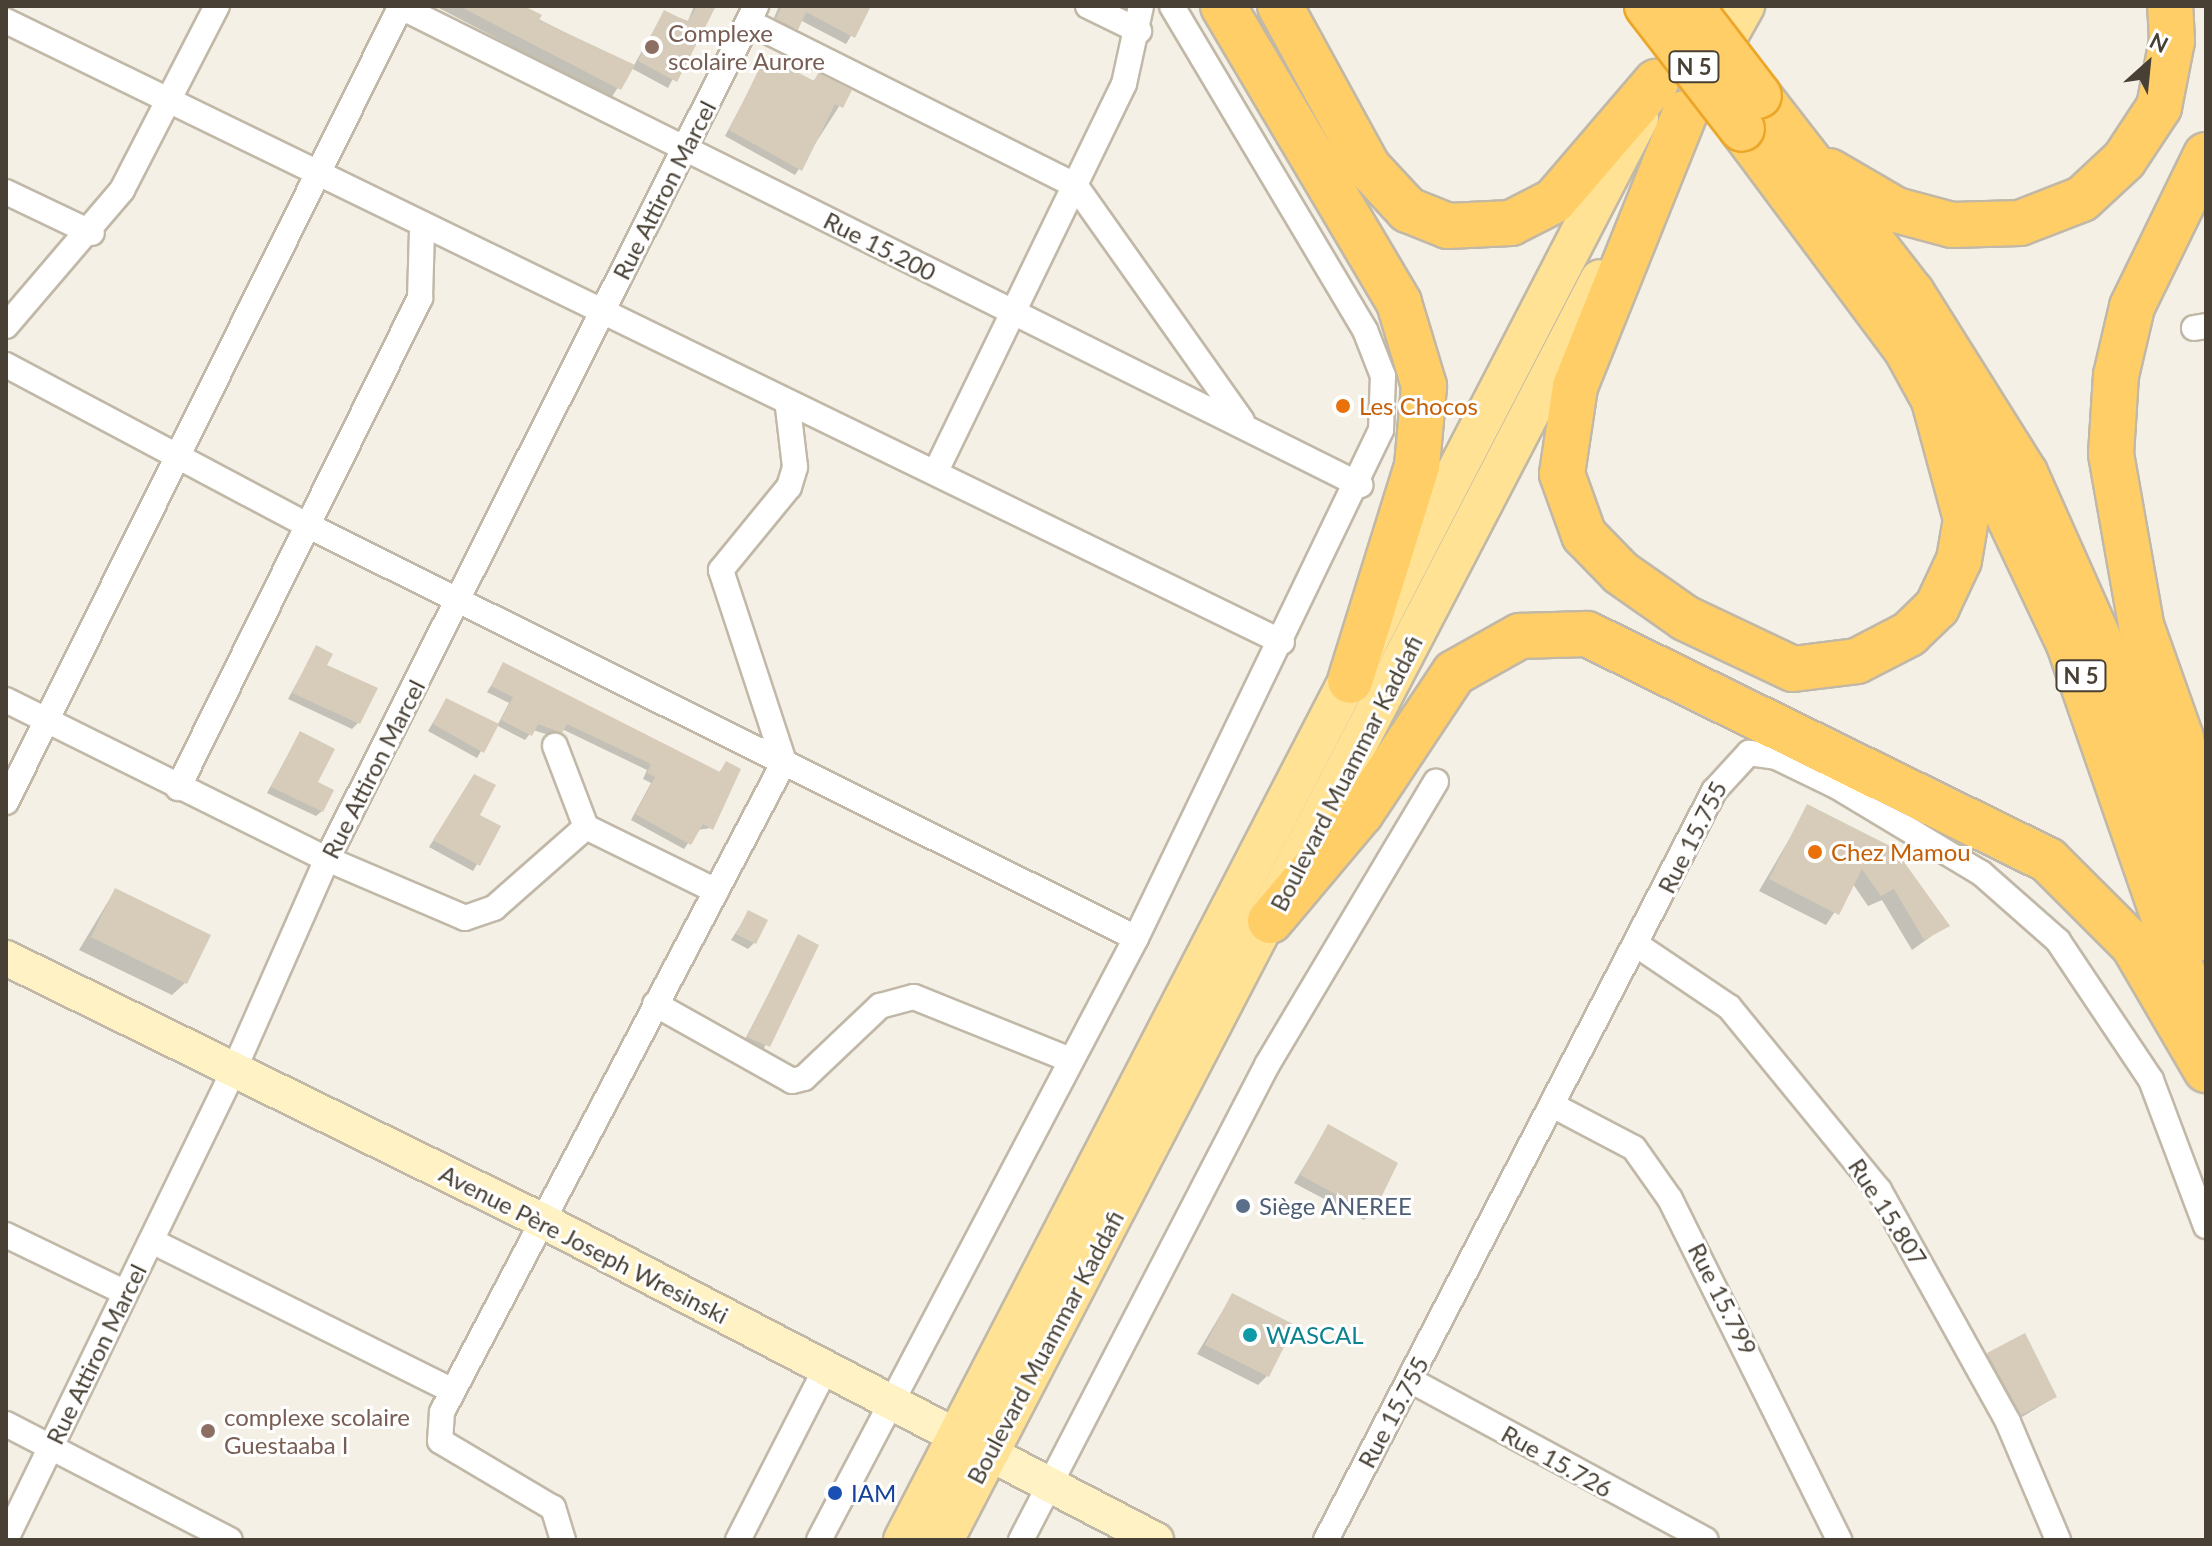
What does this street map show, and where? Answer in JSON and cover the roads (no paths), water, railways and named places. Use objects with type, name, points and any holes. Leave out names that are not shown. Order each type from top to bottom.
[{"type":"highway","points":[[1223,6],[1399,303],[1424,386],[1417,466],[1350,681]]},
{"type":"highway","points":[[1280,6],[1368,167],[1408,210],[1448,226],[1511,223],[1554,201],[1671,98]]},
{"type":"highway","name":"N 5","points":[[1647,6],[1750,113],[1804,153],[1912,293],[2025,473],[2133,716],[2206,938]]},
{"type":"highway","name":"N 5","points":[[1690,6],[1750,113],[1991,479],[2069,644],[2206,1042]]},
{"type":"highway","points":[[1804,153],[1896,210],[1952,225],[2020,223],[2082,199],[2124,160],[2159,107],[2172,41],[2170,6]]},
{"type":"highway","points":[[1671,98],[1575,387],[1562,474],[1584,535],[1621,573],[1685,618],[1793,669],[1857,661],[1909,634],[1937,607],[1959,560],[1966,519],[1934,400],[1899,336]]},
{"type":"highway","points":[[2206,155],[2132,307],[2116,375],[2111,454],[2141,625],[2181,738],[2206,856]]},
{"type":"highway","points":[[1270,921],[1361,813],[1454,673],[1520,636],[1587,634],[2048,860],[2133,945],[2206,1070]]},
{"type":"main road","name":"Boulevard Muammar Kaddafi","points":[[903,1540],[973,1443],[1270,921],[1671,98],[1698,6]]},
{"type":"main road","name":"Boulevard Muammar Kaddafi","points":[[944,1540],[973,1443],[1350,681],[1671,98],[1745,6]]},
{"type":"street","points":[[6,326],[92,233],[168,101],[217,6]]},
{"type":"street","points":[[6,802],[401,6]]},
{"type":"street","name":"Rue 15.200","points":[[401,6],[1011,311],[1245,424],[1360,485]]},
{"type":"street","points":[[1088,6],[1139,31]]},
{"type":"street","points":[[936,471],[1011,311],[1124,84],[1139,31],[1141,6]]},
{"type":"street","points":[[819,1540],[1136,938],[1360,485],[1381,430],[1383,376],[1365,330],[1172,6]]},
{"type":"street","points":[[752,14],[1075,185],[1245,424]]},
{"type":"street","name":"Rue Attiron Marcel","points":[[6,1539],[233,1072],[327,859],[752,14]]},
{"type":"street","points":[[6,21],[422,229],[601,313],[788,407],[936,471],[1282,642]]},
{"type":"street","points":[[6,192],[92,233]]},
{"type":"street","points":[[178,788],[420,298],[422,229]]},
{"type":"street","points":[[6,365],[309,526],[459,597],[1136,938]]},
{"type":"street","points":[[563,1540],[553,1508],[440,1441],[453,1391],[545,1222],[655,1004],[784,762],[721,570],[789,487],[795,467],[788,407]]},
{"type":"street","points":[[6,700],[178,788],[327,859],[465,918],[494,908],[586,827]]},
{"type":"street","points":[[555,746],[586,827],[716,891]]},
{"type":"street","name":"Rue 15.755","points":[[1326,1540],[1728,768],[1749,753],[1776,757],[1824,780],[1981,873],[2058,941],[2151,1080],[2206,1226]]},
{"type":"street","points":[[1021,1540],[1267,1065],[1436,781]]},
{"type":"street","name":"Rue 15.807","points":[[1637,945],[1729,1007],[1879,1190],[2008,1422],[2058,1540]]},
{"type":"street","name":"Avenue Père Joseph Wresinski","points":[[6,958],[233,1072],[545,1222],[1156,1540]]},
{"type":"street","points":[[655,1004],[792,1081],[804,1078],[880,1006],[914,997],[1071,1060]]},
{"type":"street","name":"Rue 15.799","points":[[1554,1106],[1634,1148],[1670,1199],[1839,1540]]},
{"type":"street","points":[[6,1235],[124,1292]]},
{"type":"street","points":[[152,1241],[453,1391]]},
{"type":"street","points":[[738,1540],[826,1368]]},
{"type":"street","name":"Rue 15.726","points":[[1410,1380],[1706,1540]]},
{"type":"street","points":[[6,1424],[230,1540]]},
{"type":"place","name":"Complexe scolaire Aurore","points":[[652,47]]},
{"type":"place","name":"Les Chocos","points":[[1343,406]]},
{"type":"place","name":"Chez Mamou","points":[[1815,852]]},
{"type":"place","name":"Siège ANEREE","points":[[1243,1206]]},
{"type":"place","name":"WASCAL","points":[[1250,1335]]},
{"type":"place","name":"complexe scolaire Guestaaba I","points":[[208,1431]]},
{"type":"place","name":"IAM","points":[[835,1493]]}]
